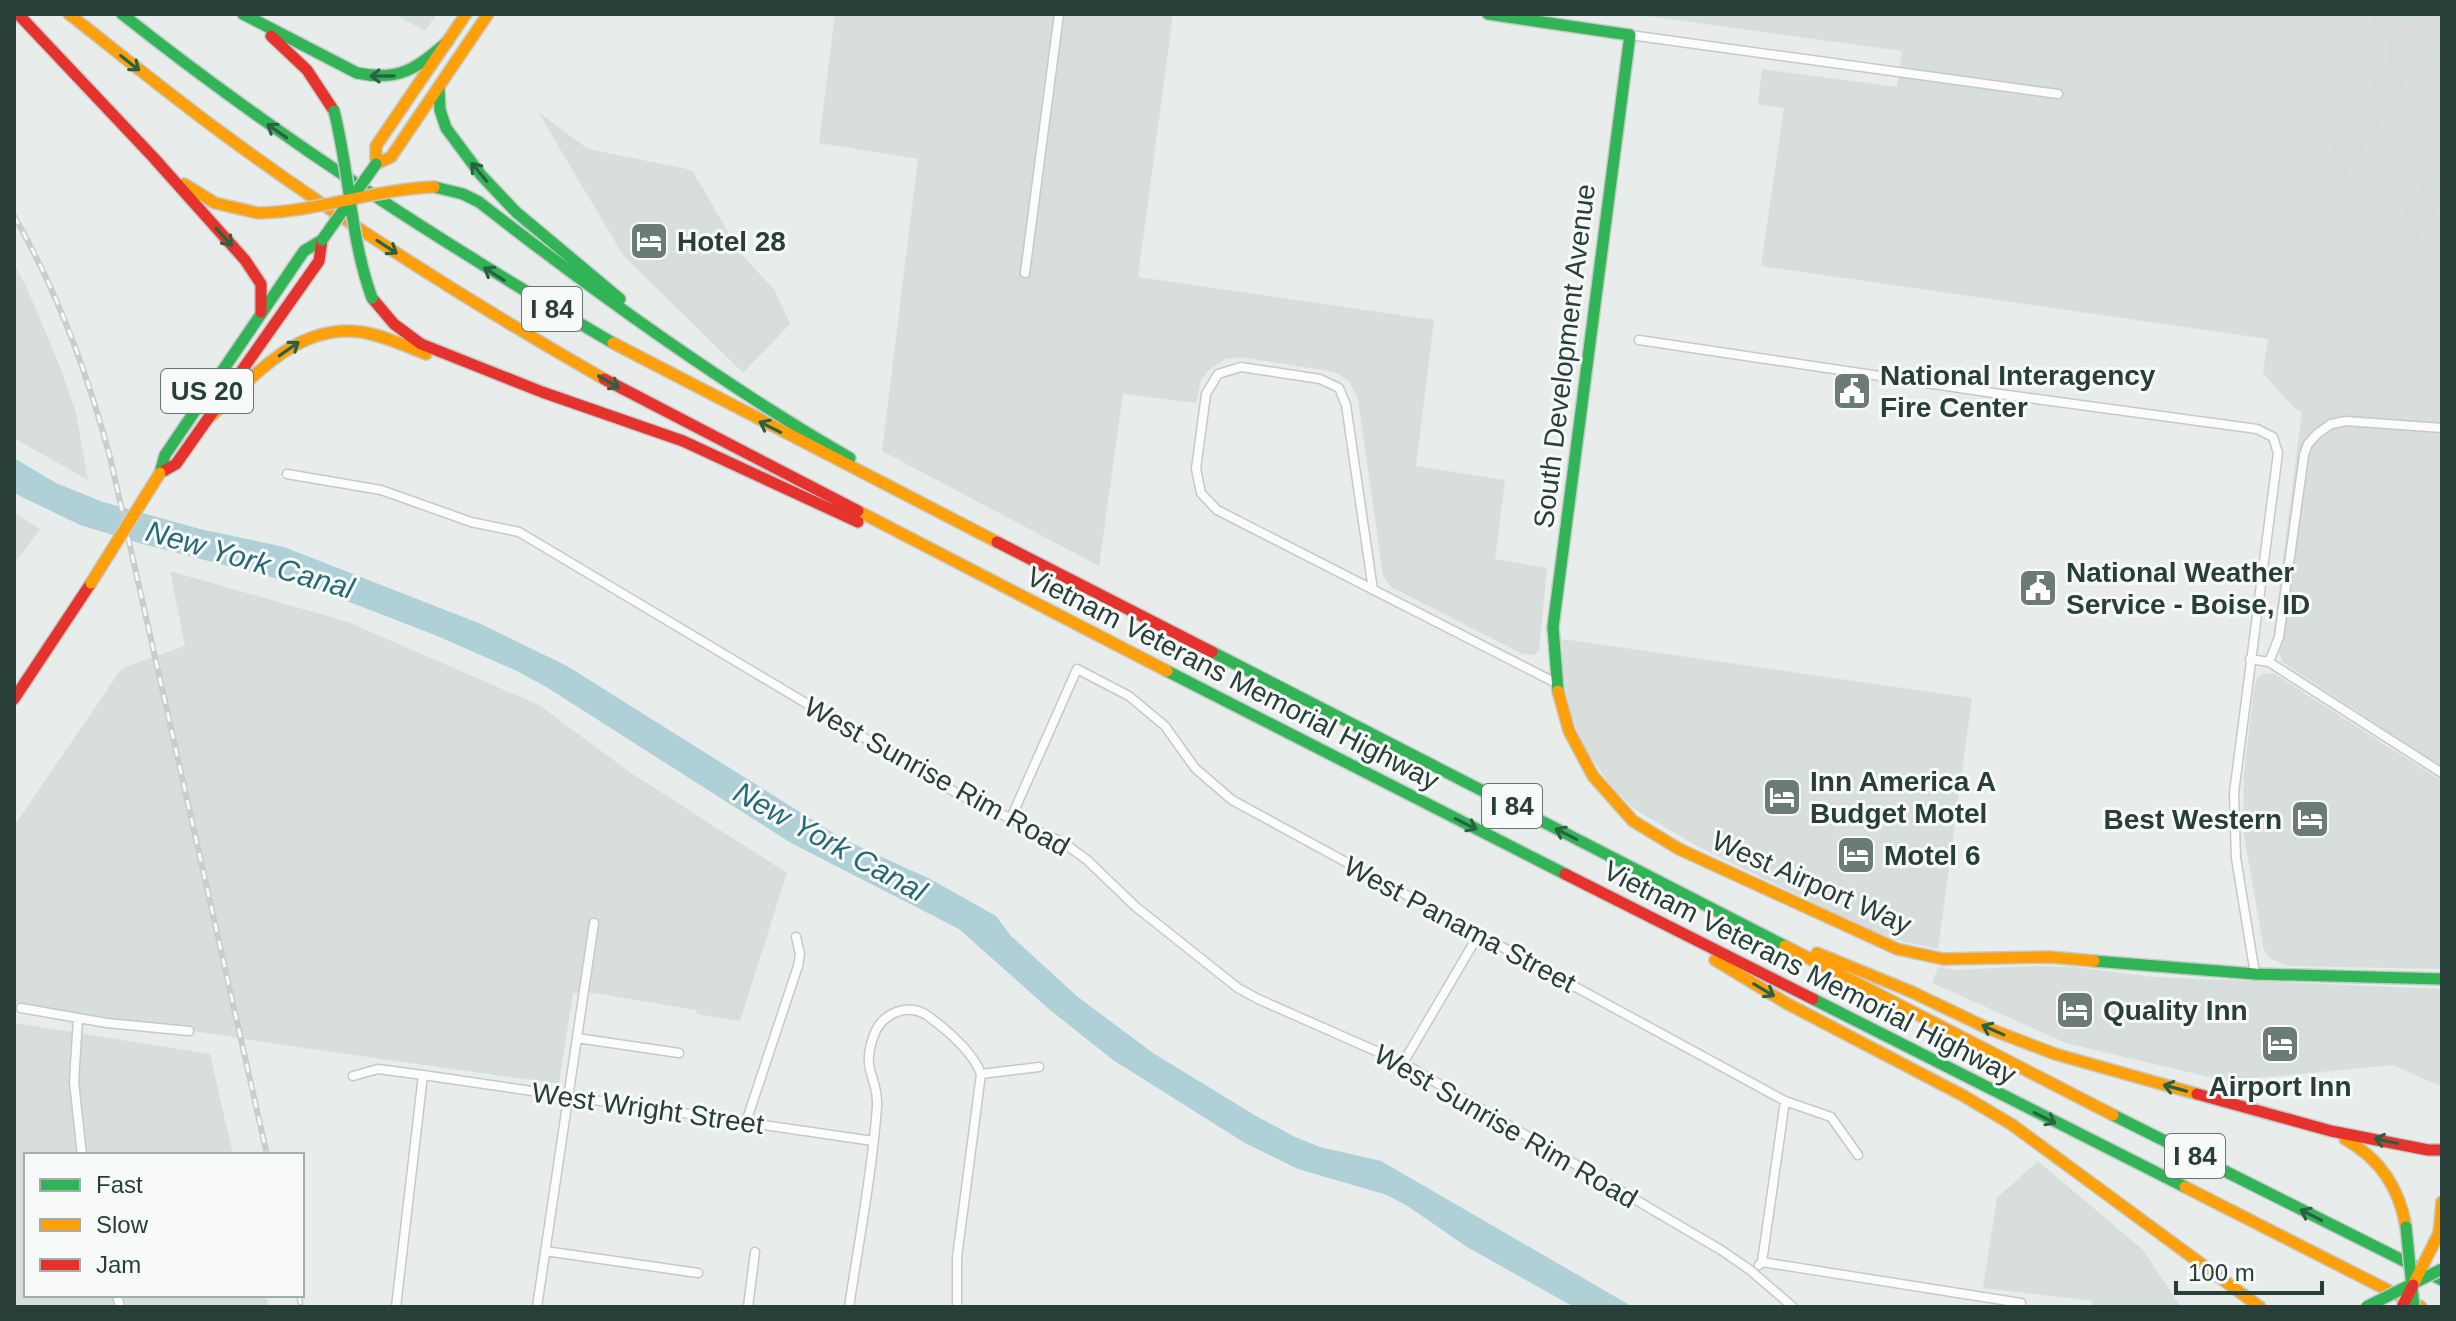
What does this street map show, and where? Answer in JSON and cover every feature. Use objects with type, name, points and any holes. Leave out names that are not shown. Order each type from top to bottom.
[{"type":"main road","points":[[18,14],[153,157],[257,275],[261,284],[261,312]]},
{"type":"main road","name":"Vietnam Veterans Memorial Highway","points":[[69,14],[278,173],[396,252],[521,331],[696,429],[1626,906],[2421,1307]]},
{"type":"main road","name":"Vietnam Veterans Memorial Highway","points":[[122,14],[298,146],[506,281],[636,357],[2442,1280]]},
{"type":"main road","points":[[240,14],[295,55],[322,88],[334,111],[341,133],[360,264],[372,298],[386,318],[406,336],[542,392]]},
{"type":"main road","points":[[240,14],[357,73],[373,78],[406,73],[448,41]]},
{"type":"main road","points":[[376,164],[376,146],[466,14]]},
{"type":"main road","points":[[261,312],[304,251],[322,240],[376,164],[391,157],[488,14]]},
{"type":"main road","points":[[1488,14],[1630,35]]},
{"type":"main road","name":"South Development Avenue","points":[[1556,683],[1553,627],[1630,35]]},
{"type":"main road","points":[[439,89],[440,110],[446,128],[498,194],[672,343]]},
{"type":"main road","points":[[153,157],[189,189],[215,203],[258,213],[276,214],[349,202],[412,186],[434,187],[463,194],[479,202],[592,290],[796,427],[1014,552]]},
{"type":"main road","name":"US 20","points":[[160,473],[176,464],[319,261],[322,240]]},
{"type":"main road","name":"US 20","points":[[14,699],[160,473],[165,455],[261,312]]},
{"type":"main road","points":[[209,418],[287,348],[310,336],[335,330],[360,332],[683,441],[1097,636]]},
{"type":"main road","name":"West Airport Way","points":[[1556,683],[1562,711],[1580,755],[1593,776],[1633,821],[1679,849],[1897,949],[1943,959],[2050,957],[2255,974],[2442,979]]},
{"type":"main road","points":[[1626,906],[1786,1003],[2011,1124],[2260,1307]]},
{"type":"main road","points":[[1724,915],[1912,992],[2031,1046],[2331,1131],[2442,1150]]},
{"type":"main road","points":[[2331,1131],[2361,1147],[2385,1170],[2400,1201],[2406,1227],[2414,1307]]},
{"type":"main road","points":[[2402,1307],[2440,1232],[2442,1202]]},
{"type":"main road","points":[[2366,1307],[2442,1269]]},
{"type":"main road","points":[[2250,1298],[2270,1307]]},
{"type":"street","points":[[1025,273],[1059,14]]},
{"type":"street","points":[[1630,35],[2058,94]]},
{"type":"street","points":[[1639,340],[2257,429],[2273,437],[2278,453],[2237,758],[2234,840],[2255,974]]},
{"type":"street","points":[[1373,590],[1346,405],[1339,388],[1320,379],[1241,367],[1218,374],[1206,394],[1196,469],[1201,493],[1217,510],[1373,590],[1556,683]]},
{"type":"street","points":[[2269,662],[2279,637],[2300,480],[2308,444],[2331,424],[2346,421],[2442,428]]},
{"type":"street","name":"West Sunrise Rim Road","points":[[287,474],[381,490],[471,522],[519,532],[960,795],[1064,843],[1087,860],[1136,907],[1238,988],[1403,1063],[1721,1250],[1793,1307]]},
{"type":"street","points":[[2250,659],[2269,662],[2442,773]]},
{"type":"street","name":"West Panama Street","points":[[1011,818],[1077,669],[1129,696],[1165,726],[1195,768],[1232,800],[1785,1101],[1831,1117],[1858,1155]]},
{"type":"street","points":[[537,1307],[594,923]]},
{"type":"street","points":[[1403,1063],[1479,934]]},
{"type":"street","points":[[746,1122],[798,966],[800,954],[796,937]]},
{"type":"street","points":[[21,1008],[189,1031]]},
{"type":"street","points":[[849,1307],[878,1104],[867,1064],[868,1055],[880,1024],[895,1012],[913,1010],[929,1017],[973,1057],[981,1074],[957,1257],[957,1307]]},
{"type":"street","points":[[78,1018],[74,1082],[82,1153]]},
{"type":"street","points":[[577,1038],[679,1053]]},
{"type":"street","points":[[981,1074],[1039,1067]]},
{"type":"street","name":"West Wright Street","points":[[353,1076],[378,1069],[873,1141]]},
{"type":"street","points":[[396,1307],[423,1075]]},
{"type":"street","points":[[1762,1262],[1785,1101]]},
{"type":"street","points":[[545,1251],[698,1273]]},
{"type":"street","points":[[748,1307],[755,1252]]},
{"type":"street","points":[[1750,1270],[1762,1262],[2020,1305]]},
{"type":"shaded area","points":[[394,14],[437,14],[425,31]]},
{"type":"shaded area","points":[[835,14],[1173,14],[1138,277],[1434,320],[1416,466],[1505,480],[1495,559],[1547,568],[1539,651],[1535,655],[1523,654],[1391,587],[1383,575],[1358,399],[1349,381],[1335,372],[1240,357],[1225,359],[1210,369],[1201,380],[1196,403],[1123,394],[1099,566],[882,451],[918,159],[819,143]]},
{"type":"shaded area","points":[[1633,14],[2442,14],[2442,767],[2282,662],[2274,630],[2302,411],[2295,409],[2263,373],[2268,339],[1761,266],[1784,108],[1758,104],[1762,69],[1897,87],[1902,51]]},
{"type":"shaded area","points":[[538,112],[588,149],[692,170],[741,254],[774,289],[790,324],[743,373],[623,255]]},
{"type":"shaded area","points":[[14,264],[59,364],[76,413],[88,480],[14,438]]},
{"type":"shaded area","points":[[14,513],[40,529],[14,565]]},
{"type":"shaded area","points":[[170,571],[348,622],[539,705],[631,773],[787,873],[740,1021],[697,1014],[696,1010],[594,993],[573,993],[559,1084],[14,1003],[14,826],[122,668],[185,646]]},
{"type":"shaded area","points":[[1562,639],[1972,698],[1938,949],[1884,937],[1695,845],[1636,810],[1612,787],[1584,747],[1571,715],[1563,677]]},
{"type":"shaded area","points":[[2273,673],[2442,781],[2442,969],[2288,966],[2271,959],[2264,950],[2243,830],[2244,774],[2254,688],[2257,678]]},
{"type":"shaded area","points":[[1938,967],[1957,970],[2074,967],[2153,977],[2442,989],[2442,1087],[2393,1065],[2225,1081],[2066,1043],[1932,983]]},
{"type":"shaded area","points":[[14,1011],[15,1023],[210,1054],[233,1153],[24,1153],[24,1297],[266,1297],[269,1307],[14,1307]]},
{"type":"shaded area","points":[[2038,1161],[2143,1250],[2181,1307],[2092,1307],[2093,1301],[1983,1288],[1997,1198]]},
{"type":"water","name":"New York Canal","points":[[14,458],[56,483],[103,502],[200,529],[284,547],[481,624],[567,666],[843,839],[932,880],[996,916],[1011,936],[1078,997],[1153,1053],[1256,1116],[1320,1147],[1381,1161],[1633,1307],[1574,1307],[1467,1247],[1387,1195],[1298,1169],[1245,1143],[1113,1060],[1050,1010],[959,929],[791,843],[517,671],[435,635],[313,588],[80,525],[14,493]]},
{"type":"taxiway","points":[[2331,174],[2401,65],[2402,40],[2387,19]]},
{"type":"taxiway","points":[[2391,21],[2442,54]]},
{"type":"taxiway","points":[[2405,235],[2442,178]]},
{"type":"railway","points":[[14,216],[70,333],[110,457],[267,1153]]},
{"type":"railway","points":[[299,1297],[301,1307]]},
{"type":"traffic: fast","points":[[122,14],[300,146],[486,267],[613,343]]},
{"type":"traffic: fast","points":[[243,14],[357,73],[372,75],[385,76],[407,70],[427,59],[448,41]]},
{"type":"traffic: fast","points":[[1488,14],[1630,35],[1553,627],[1558,691]]},
{"type":"traffic: fast","points":[[439,89],[440,110],[446,128],[481,175],[516,212],[620,299]]},
{"type":"traffic: fast","points":[[334,111],[359,252],[372,298]]},
{"type":"traffic: fast","points":[[349,202],[376,164]]},
{"type":"traffic: fast","points":[[434,187],[463,194],[479,202],[660,336],[850,458]]},
{"type":"traffic: fast","points":[[322,240],[349,202]]},
{"type":"traffic: fast","points":[[160,473],[165,455],[304,251],[322,240]]},
{"type":"traffic: fast","points":[[1212,652],[1785,946]]},
{"type":"traffic: fast","points":[[1167,671],[1565,874]]},
{"type":"traffic: fast","points":[[2094,961],[2255,974],[2442,979]]},
{"type":"traffic: fast","points":[[1813,999],[2185,1187]]},
{"type":"traffic: fast","points":[[2113,1115],[2442,1280]]},
{"type":"traffic: fast","points":[[2406,1227],[2414,1307]]},
{"type":"traffic: fast","points":[[2366,1307],[2442,1269]]},
{"type":"traffic: slow","points":[[69,14],[203,119],[315,199],[506,322],[604,379]]},
{"type":"traffic: slow","points":[[466,14],[376,146],[376,164],[391,157],[488,14]]},
{"type":"traffic: slow","points":[[184,184],[215,203],[258,213]]},
{"type":"traffic: slow","points":[[258,213],[302,209],[434,187]]},
{"type":"traffic: slow","points":[[209,418],[277,357],[316,336],[361,332],[426,354]]},
{"type":"traffic: slow","points":[[613,343],[997,542]]},
{"type":"traffic: slow","points":[[91,583],[160,473]]},
{"type":"traffic: slow","points":[[858,511],[1167,671]]},
{"type":"traffic: slow","points":[[1558,691],[1569,731],[1593,776],[1633,821],[1679,849],[1897,949],[1943,959],[2050,957],[2094,961]]},
{"type":"traffic: slow","points":[[1785,946],[2113,1115]]},
{"type":"traffic: slow","points":[[1817,953],[1912,992],[1987,1028],[2055,1054],[2197,1094]]},
{"type":"traffic: slow","points":[[1715,960],[1786,1003],[2011,1124],[2260,1307]]},
{"type":"traffic: slow","points":[[2345,1139],[2378,1165],[2386,1176],[2398,1199],[2406,1227]]},
{"type":"traffic: slow","points":[[2185,1187],[2421,1307]]},
{"type":"traffic: slow","points":[[2439,1233],[2442,1202]]},
{"type":"traffic: slow","points":[[2413,1285],[2439,1233]]},
{"type":"traffic: jam","points":[[18,14],[245,260],[261,284],[261,312]]},
{"type":"traffic: jam","points":[[271,36],[307,70],[334,111]]},
{"type":"traffic: jam","points":[[160,473],[176,464],[319,261],[322,240]]},
{"type":"traffic: jam","points":[[372,298],[394,324],[421,344],[542,392],[683,441],[858,522]]},
{"type":"traffic: jam","points":[[604,379],[858,511]]},
{"type":"traffic: jam","points":[[997,542],[1212,652]]},
{"type":"traffic: jam","points":[[14,699],[91,583]]},
{"type":"traffic: jam","points":[[1565,874],[1813,999]]},
{"type":"traffic: jam","points":[[2197,1094],[2331,1131],[2442,1150]]},
{"type":"traffic: jam","points":[[2402,1307],[2413,1285]]},
{"type":"place","name":"Hotel 28","points":[[649,241]]},
{"type":"place","name":"National Interagency Fire Center","points":[[1852,391]]},
{"type":"place","name":"National Weather Service - Boise, ID","points":[[2038,588]]},
{"type":"place","name":"Inn America A Budget Motel","points":[[1782,797]]},
{"type":"place","name":"Best Western","points":[[2310,819]]},
{"type":"place","name":"Motel 6","points":[[1856,855]]},
{"type":"place","name":"Quality Inn","points":[[2075,1010]]},
{"type":"place","name":"Airport Inn","points":[[2280,1044]]}]
